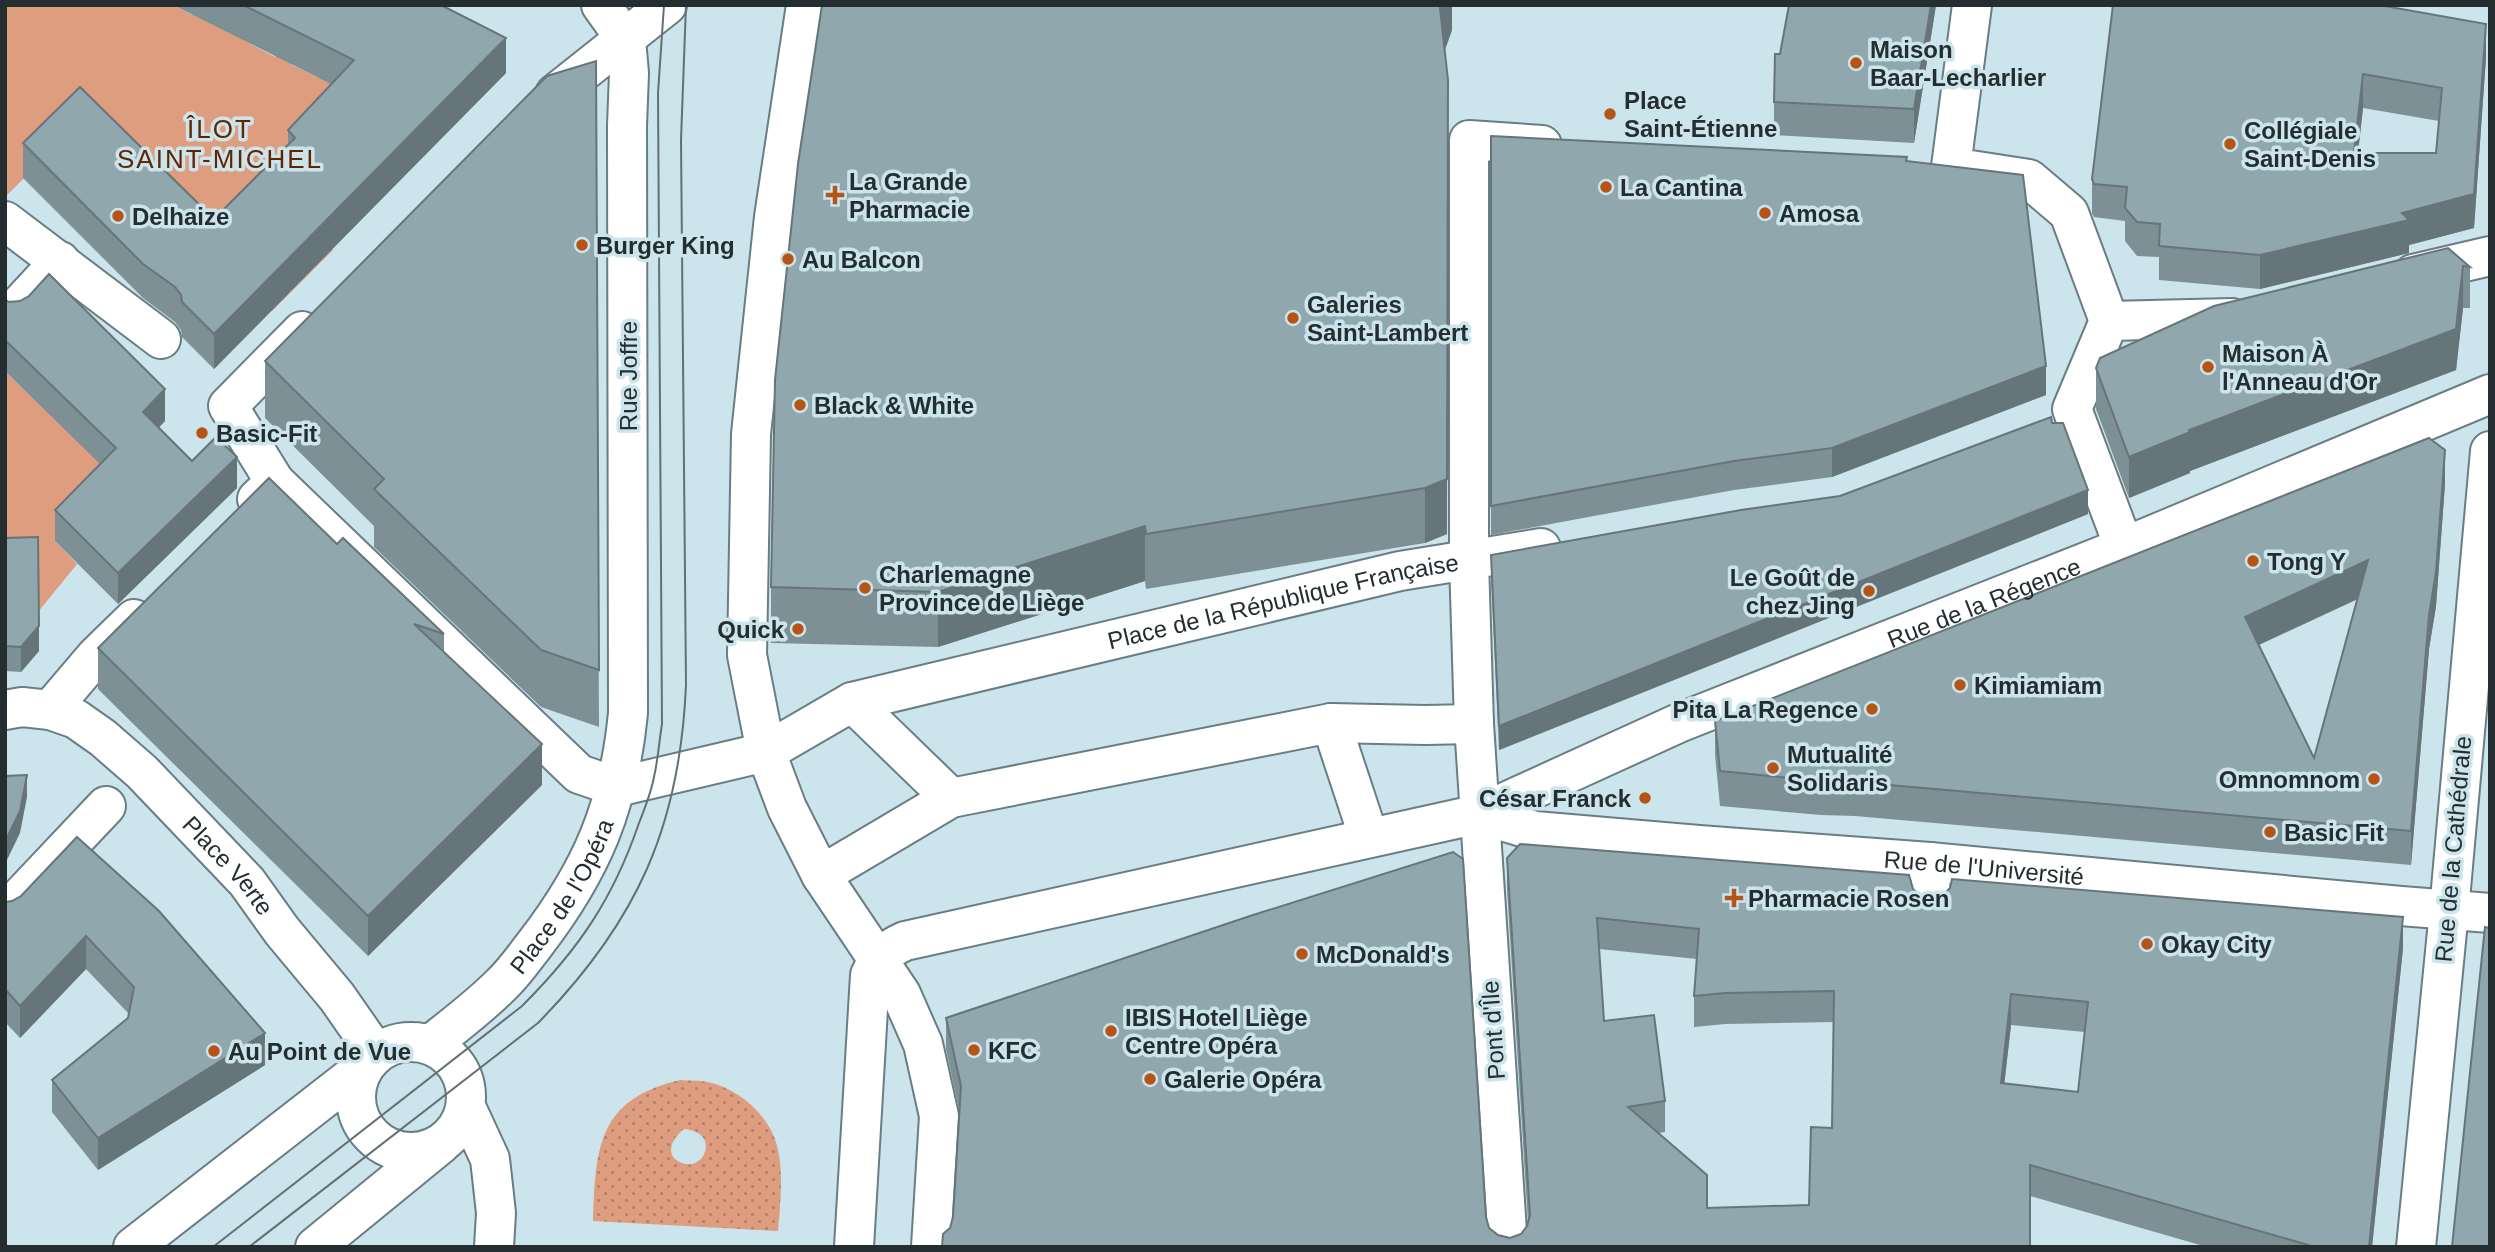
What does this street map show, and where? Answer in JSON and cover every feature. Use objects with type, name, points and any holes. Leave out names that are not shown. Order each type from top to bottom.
[{"type":"street","points":[[601,5],[626,40]]},
{"type":"street","points":[[531,112],[626,40],[667,5]]},
{"type":"street","points":[[806,5],[774,217],[751,434],[747,655],[766,752],[787,808],[821,874],[885,953],[923,1044],[939,1116],[931,1247]]},
{"type":"street","points":[[1951,167],[1972,5]]},
{"type":"street","name":"Rue Joffre","points":[[626,40],[629,73],[628,713]]},
{"type":"street","points":[[1576,541],[1469,561],[1469,140],[1579,147]]},
{"type":"street","points":[[1912,165],[1951,167],[2029,179],[2069,213],[2109,321],[2059,414],[2124,547]]},
{"type":"street","points":[[5,221],[161,339]]},
{"type":"street","points":[[2384,281],[2490,256]]},
{"type":"street","points":[[13,312],[60,261]]},
{"type":"street","points":[[324,308],[219,396],[275,482],[579,774],[617,787]]},
{"type":"street","points":[[2109,321],[2225,320],[2264,311]]},
{"type":"street","name":"Rue de la Régence","points":[[1479,814],[1681,722],[2124,547],[2490,394]]},
{"type":"street","name":"Rue de la Cathédrale","points":[[2416,1247],[2490,451]]},
{"type":"street","points":[[233,523],[275,482]]},
{"type":"street","name":"Place de la République Française","points":[[617,787],[766,752],[852,702],[1400,571],[1469,561],[1479,814]]},
{"type":"street","points":[[5,710],[50,710],[96,656],[155,599]]},
{"type":"street","points":[[852,702],[951,798]]},
{"type":"street","name":"Place Verte","points":[[50,710],[76,719],[142,772],[247,882],[337,998],[369,1060]]},
{"type":"street","name":"Place de l'Opéra","points":[[431,1044],[503,983],[555,918],[579,882],[596,848],[617,787],[624,758],[628,713]]},
{"type":"street","points":[[821,874],[951,798],[1331,723],[1474,724]]},
{"type":"street","points":[[1331,723],[1369,838]]},
{"type":"street","points":[[5,913],[106,806]]},
{"type":"street","points":[[854,1247],[870,975],[885,953],[905,941],[1479,814]]},
{"type":"street","name":"Rue de l'Université","points":[[1479,814],[1535,831],[1930,862],[2490,913]]},
{"type":"street","name":"Pont d'Île","points":[[1479,814],[1508,1247]]},
{"type":"street","points":[[1930,862],[1931,908]]},
{"type":"street","points":[[133,1247],[369,1060],[393,1044],[412,1041],[431,1044],[448,1054],[460,1069],[466,1088],[466,1107],[459,1126],[446,1140],[315,1247]]},
{"type":"street","points":[[369,1060],[356,1086],[356,1106],[362,1124],[374,1139],[391,1149],[410,1153],[429,1150],[446,1140]]},
{"type":"street","points":[[466,1107],[490,1159],[496,1213],[494,1247]]},
{"type":"shaded area","points":[[5,5],[173,5],[192,15],[196,6],[252,45],[275,57],[279,48],[296,58],[292,65],[319,78],[323,71],[371,96],[276,192],[333,250],[272,311],[81,122],[5,197]]},
{"type":"shaded area","points":[[5,371],[101,464],[55,541],[77,564],[38,612],[5,563]]},
{"type":"shaded area","points":[[680,1080],[708,1082],[744,1099],[763,1118],[771,1130],[779,1155],[781,1183],[778,1231],[593,1221],[596,1171],[606,1130],[617,1114],[632,1100]],"holes":[[[684,1129],[703,1137],[706,1143],[702,1157],[690,1164],[676,1160],[671,1152],[676,1137]]]},
{"type":"building","points":[[243,5],[441,5],[506,38],[214,334],[182,302],[175,287],[143,264],[23,143],[80,87],[214,219],[295,138],[288,130],[354,60]]},
{"type":"building","name":"Galeries Saint-Lambert","points":[[822,5],[1441,5],[1448,80],[1447,479],[1425,488],[1146,534],[1145,526],[938,592],[771,587],[775,380],[798,164]]},
{"type":"building","name":"Maison Baar-Lecharlier","points":[[1789,5],[1931,5],[1914,109],[1774,102],[1775,54],[1780,54]]},
{"type":"building","name":"Collégiale Saint-Denis","points":[[2113,5],[2379,5],[2486,24],[2474,194],[2402,213],[2409,220],[2260,255],[2159,246],[2160,224],[2137,222],[2125,208],[2127,187],[2094,184],[2092,179]],"holes":[[[2363,74],[2442,88],[2436,153],[2354,153]]]},
{"type":"building","points":[[596,61],[599,670],[541,650],[374,489],[384,479],[265,361],[547,76]]},
{"type":"building","points":[[1491,136],[1907,157],[1906,161],[2023,175],[2046,366],[1832,448],[1734,461],[1491,506]]},
{"type":"building","points":[[2448,248],[2470,267],[2463,266],[2456,329],[2189,430],[2190,432],[2129,457],[2096,368],[2100,358],[2214,306]]},
{"type":"building","points":[[49,274],[165,389],[143,412],[192,461],[216,437],[237,457],[118,573],[55,510],[116,448],[5,340],[5,300],[20,301],[29,296]]},
{"type":"building","points":[[2051,417],[2052,423],[2063,423],[2088,490],[1499,726],[1491,555],[1741,510],[1840,496]]},
{"type":"building","points":[[2429,438],[2445,450],[2411,831],[1720,771],[1715,721]],"holes":[[[2368,560],[2314,758],[2245,617]]]},
{"type":"building","points":[[269,478],[337,544],[343,538],[444,634],[414,624],[542,744],[368,916],[98,648]]},
{"type":"building","points":[[38,537],[39,626],[21,647],[5,646],[5,538]]},
{"type":"building","points":[[27,775],[20,811],[5,842],[5,776]]},
{"type":"building","points":[[77,837],[159,911],[265,1033],[98,1138],[52,1080],[128,1018],[134,987],[86,936],[20,1006],[5,989],[5,902],[21,896]]},
{"type":"building","points":[[1520,844],[1909,875],[1913,889],[1921,896],[1931,899],[1943,895],[1950,888],[1952,879],[2403,917],[2369,1247],[2315,1247],[2030,1165],[2030,1247],[942,1247],[943,1234],[950,1228],[953,1217],[961,1086],[946,1018],[1250,916],[1453,852],[1463,859],[1486,1217],[1489,1228],[1498,1235],[1510,1238],[1521,1234],[1530,1215],[1507,858]],"holes":[[[1597,918],[1699,929],[1694,996],[1834,991],[1832,1128],[1811,1127],[1809,1205],[1707,1208],[1707,1175],[1628,1107],[1665,1101],[1654,1015],[1604,1021]],[[2011,994],[2088,1002],[2078,1092],[2001,1083]]]},
{"type":"building","points":[[2485,927],[2490,928],[2490,1247],[2452,1247]]},
{"type":"tram line","points":[[213,1247],[522,1006],[561,964],[592,922],[618,876],[646,806],[655,771],[662,724],[658,93],[664,5]]},
{"type":"tram line","points":[[249,1247],[538,1023],[573,985],[627,909],[647,869],[663,827],[682,736],[686,685],[681,140],[686,5]]},
{"type":"place","name":"Maison Baar-Lecharlier","points":[[1856,63]]},
{"type":"place","name":"Place Saint-Étienne","points":[[1610,114]]},
{"type":"place","name":"Collégiale Saint-Denis","points":[[2230,144]]},
{"type":"place","name":"La Cantina","points":[[1606,187]]},
{"type":"place","name":"La Grande Pharmacie","points":[[835,195]]},
{"type":"place","name":"Amosa","points":[[1765,213]]},
{"type":"place","name":"Delhaize","points":[[118,216]]},
{"type":"place","name":"Burger King","points":[[582,245]]},
{"type":"place","name":"Au Balcon","points":[[788,259]]},
{"type":"place","name":"Galeries Saint-Lambert","points":[[1293,318]]},
{"type":"place","name":"Maison À l'Anneau d'Or","points":[[2208,367]]},
{"type":"place","name":"Black & White","points":[[800,405]]},
{"type":"place","name":"Basic-Fit","points":[[202,433]]},
{"type":"place","name":"Tong Y","points":[[2253,561]]},
{"type":"place","name":"Charlemagne Province de Liège","points":[[865,588]]},
{"type":"place","name":"Le Goût de chez Jing","points":[[1869,591]]},
{"type":"place","name":"Quick","points":[[798,629]]},
{"type":"place","name":"Kimiamiam","points":[[1960,685]]},
{"type":"place","name":"Pita La Regence","points":[[1872,709]]},
{"type":"place","name":"Mutualité Solidaris","points":[[1773,768]]},
{"type":"place","name":"Omnomnom","points":[[2374,779]]},
{"type":"place","name":"César Franck","points":[[1645,798]]},
{"type":"place","name":"Basic Fit","points":[[2270,832]]},
{"type":"place","name":"Pharmacie Rosen","points":[[1734,898]]},
{"type":"place","name":"Okay City","points":[[2147,944]]},
{"type":"place","name":"McDonald's","points":[[1302,954]]},
{"type":"place","name":"IBIS Hotel Liège Centre Opéra","points":[[1111,1031]]},
{"type":"place","name":"KFC","points":[[974,1050]]},
{"type":"place","name":"Au Point de Vue","points":[[214,1051]]},
{"type":"place","name":"Galerie Opéra","points":[[1150,1079]]},
{"type":"district","name":"ÎLOT SAINT-MICHEL","points":[[220,144]]}]
